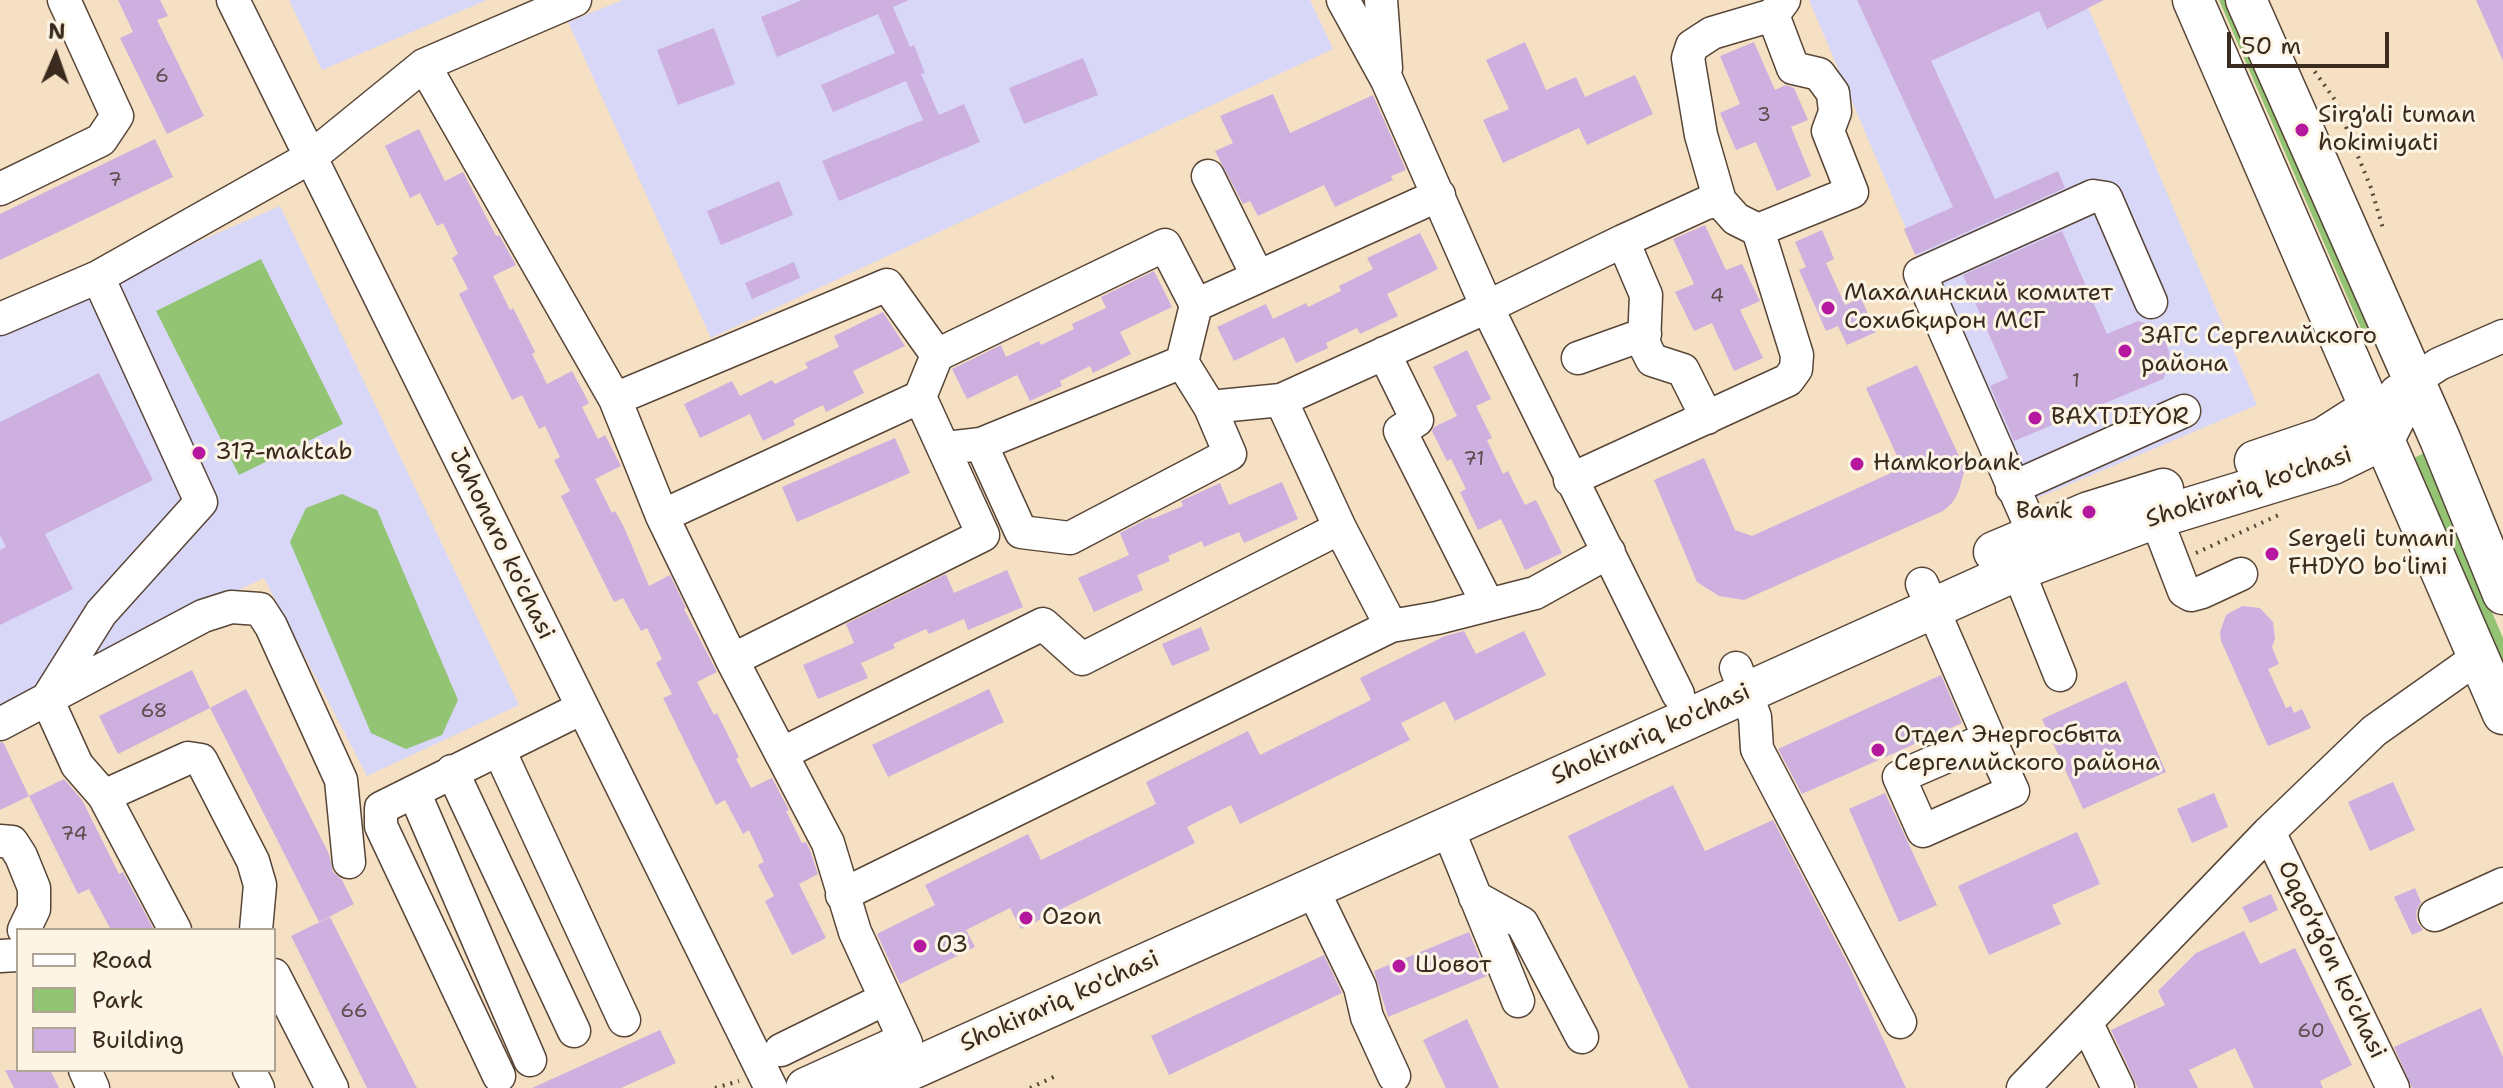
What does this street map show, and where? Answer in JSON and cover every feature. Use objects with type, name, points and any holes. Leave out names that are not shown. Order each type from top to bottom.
[{"type":"main road","points":[[2193,0],[2503,714]]},
{"type":"main road","points":[[2246,0],[2449,460],[2494,551],[2503,594]]},
{"type":"main road","name":"Shokirariq ko'chasi","points":[[2020,550],[2156,518],[2333,464],[2377,424],[2414,381]]},
{"type":"main road","name":"Shokirariq ko'chasi","points":[[870,1088],[1447,827],[1742,680],[1927,596],[2089,512],[2377,424]]},
{"type":"main road","name":"Shokirariq ko'chasi","points":[[821,1085],[906,1043],[1678,694],[1742,680]]},
{"type":"street","points":[[0,189],[101,140],[117,116],[64,0]]},
{"type":"street","name":"Jahonaro ko'chasi","points":[[233,0],[771,1088]]},
{"type":"street","points":[[0,319],[98,277],[311,157],[424,65],[575,0]]},
{"type":"street","points":[[1343,0],[1387,80],[1487,307],[1678,694]]},
{"type":"street","points":[[1381,0],[1387,80]]},
{"type":"street","points":[[1570,480],[1788,380],[1796,369],[1797,355],[1758,230],[1736,219],[1720,201],[1701,135],[1688,58],[1692,46],[1712,33],[1779,8],[1793,68],[1819,74],[1833,93],[1835,112],[1828,131],[1852,192],[1758,230]]},
{"type":"street","points":[[424,65],[615,399],[662,516],[732,660],[828,843],[855,932],[906,1043]]},
{"type":"street","points":[[1208,176],[1258,277]]},
{"type":"street","points":[[1196,305],[1439,195]]},
{"type":"street","points":[[2060,675],[2020,550],[2012,488],[1920,274],[2093,196],[2106,198],[2151,302]]},
{"type":"street","points":[[1210,407],[1281,400],[1706,203],[1720,201]]},
{"type":"street","points":[[1623,241],[1646,295],[1644,344],[1652,360],[1683,370],[1707,418]]},
{"type":"street","points":[[662,516],[920,397],[937,355],[1165,245],[1196,305],[1182,362],[1210,407],[1230,454],[1070,538],[1021,532],[981,444]]},
{"type":"street","points":[[47,699],[101,613],[201,502],[98,277]]},
{"type":"street","points":[[615,399],[887,285],[937,355]]},
{"type":"street","points":[[1578,358],[1645,334]]},
{"type":"street","points":[[2414,381],[2439,364],[2503,336]]},
{"type":"street","points":[[1384,353],[1417,420],[1400,431],[1488,605]]},
{"type":"street","points":[[946,448],[981,444],[1182,362]]},
{"type":"street","points":[[732,660],[983,535],[946,448],[920,397]]},
{"type":"street","points":[[1281,400],[1340,528],[1391,626]]},
{"type":"street","points":[[2012,488],[2184,411]]},
{"type":"street","points":[[2156,518],[2184,591],[2191,595],[2241,574]]},
{"type":"street","points":[[781,754],[1043,624],[1082,659],[1340,528]]},
{"type":"street","points":[[842,895],[1391,626],[1535,593],[1609,552]]},
{"type":"street","points":[[1927,596],[1989,738]]},
{"type":"street","points":[[0,724],[203,616],[231,607],[260,609],[271,626],[341,780],[349,862]]},
{"type":"street","points":[[2023,1088],[2269,832],[2374,731],[2477,658]]},
{"type":"street","points":[[1742,680],[1755,717],[1757,749],[1900,1022]]},
{"type":"street","points":[[47,699],[77,765],[104,796],[174,928]]},
{"type":"street","points":[[499,1076],[381,826],[381,808],[582,708]]},
{"type":"street","points":[[499,750],[624,1020]]},
{"type":"street","points":[[104,796],[188,758],[201,760],[253,861],[260,885],[256,928]]},
{"type":"street","points":[[452,771],[574,1031]]},
{"type":"street","points":[[414,792],[530,1060]]},
{"type":"street","points":[[1447,827],[1518,1001]]},
{"type":"street","name":"Oqqo’rg’on ko'chasi","points":[[2269,832],[2393,1088]]},
{"type":"street","points":[[0,841],[12,842],[34,888],[34,909],[24,928]]},
{"type":"street","points":[[2435,915],[2503,884]]},
{"type":"street","points":[[1312,888],[1360,987],[1367,1017],[1394,1076]]},
{"type":"street","points":[[1475,897],[1522,923],[1582,1037]]},
{"type":"street","points":[[276,979],[332,1088]]},
{"type":"street","points":[[781,1050],[885,999]]},
{"type":"street","points":[[2087,1024],[2118,1088]]},
{"type":"path","points":[[2173,563],[2286,512]]},
{"type":"path","points":[[1030,1088],[1058,1075]]},
{"type":"shaded area","points":[[289,0],[487,0],[322,70]]},
{"type":"shaded area","points":[[623,0],[1310,0],[1333,49],[711,338],[568,22]]},
{"type":"shaded area","points":[[1809,0],[2085,0],[2257,405],[2023,504]]},
{"type":"shaded area","name":"317-maktab","points":[[280,206],[519,705],[367,776],[264,578],[0,704],[0,328]]},
{"type":"green space","points":[[2219,0],[2232,0],[2373,326],[2362,331]]},
{"type":"green space","points":[[261,259],[343,424],[239,475],[156,311]]},
{"type":"green space","points":[[2424,453],[2503,638],[2503,670],[2414,458]]},
{"type":"green space","points":[[342,494],[377,510],[458,700],[442,735],[406,749],[371,733],[290,542],[306,508]]},
{"type":"building","points":[[118,0],[160,0],[168,16],[157,20],[204,116],[167,134],[120,38],[133,32]]},
{"type":"building","points":[[802,0],[909,0],[893,7],[910,47],[914,45],[925,73],[921,74],[939,115],[964,104],[980,142],[839,201],[822,161],[923,120],[906,81],[833,112],[821,85],[895,53],[878,14],[777,57],[761,17]]},
{"type":"building","points":[[1857,0],[2104,0],[2047,29],[2039,11],[1931,61],[1995,199],[2058,171],[2065,188],[1915,255],[1904,229],[1953,207]]},
{"type":"building","points":[[2476,0],[2503,0],[2503,61]]},
{"type":"building","points":[[714,28],[735,84],[678,105],[657,50]]},
{"type":"building","points":[[1525,42],[1546,90],[1576,77],[1585,97],[1635,75],[1653,114],[1587,145],[1579,128],[1503,163],[1483,120],[1509,109],[1486,60]]},
{"type":"building","points":[[1754,42],[1775,90],[1786,85],[1794,88],[1808,120],[1791,127],[1811,176],[1777,191],[1756,142],[1736,150],[1720,113],[1740,104],[1720,56]]},
{"type":"building","points":[[1083,58],[1098,95],[1024,124],[1009,88]]},
{"type":"building","points":[[1273,94],[1290,133],[1373,95],[1406,170],[1391,176],[1393,180],[1335,207],[1324,185],[1258,216],[1250,201],[1243,204],[1215,151],[1233,143],[1220,116]]},
{"type":"building","points":[[419,129],[445,181],[463,172],[496,236],[499,235],[516,265],[493,276],[535,352],[532,354],[547,384],[572,371],[589,403],[582,407],[598,439],[605,435],[621,466],[595,479],[612,513],[615,511],[624,527],[649,586],[670,575],[717,672],[697,682],[714,715],[717,713],[751,788],[772,778],[802,843],[806,842],[810,850],[818,874],[799,884],[826,938],[792,955],[765,901],[774,896],[758,865],[764,862],[749,830],[743,834],[725,800],[716,805],[663,698],[672,694],[656,663],[662,659],[647,628],[641,631],[623,598],[614,602],[561,496],[570,491],[554,460],[560,457],[545,426],[539,429],[522,395],[512,400],[459,294],[468,289],[452,258],[458,254],[443,223],[437,226],[420,193],[410,198],[385,146]]},
{"type":"building","points":[[155,139],[173,177],[0,260],[0,214]]},
{"type":"building","points":[[779,181],[793,215],[721,245],[707,211]]},
{"type":"building","points":[[1705,225],[1726,270],[1742,264],[1760,301],[1740,310],[1763,358],[1734,371],[1712,323],[1694,331],[1675,292],[1694,284],[1673,239]]},
{"type":"building","points":[[1822,230],[1834,259],[1826,263],[1845,305],[1861,298],[1876,332],[1847,345],[1838,326],[1826,331],[1799,270],[1806,267],[1795,242]]},
{"type":"building","points":[[2062,231],[2107,334],[2138,321],[2153,325],[2163,335],[2169,352],[2169,366],[2163,379],[2014,441],[1990,386],[2008,378],[1963,275]]},
{"type":"building","points":[[1420,233],[1438,269],[1387,294],[1398,316],[1360,334],[1357,328],[1326,343],[1328,348],[1296,363],[1284,337],[1234,361],[1217,327],[1266,304],[1273,319],[1306,303],[1308,307],[1341,291],[1339,286],[1373,269],[1367,258]]},
{"type":"building","points":[[794,262],[800,278],[752,299],[745,283]]},
{"type":"building","points":[[1154,271],[1172,307],[1120,332],[1131,354],[1093,373],[1090,366],[1060,381],[1062,386],[1030,401],[1017,375],[967,399],[952,369],[1001,345],[1006,357],[1074,329],[1072,324],[1106,308],[1101,297]]},
{"type":"building","points":[[883,312],[905,346],[853,371],[864,393],[826,412],[823,405],[793,420],[795,425],[763,441],[750,414],[700,438],[684,404],[732,381],[740,396],[772,380],[775,384],[808,368],[805,363],[839,347],[834,336]]},
{"type":"building","points":[[1467,350],[1491,399],[1476,406],[1492,438],[1487,440],[1503,474],[1508,471],[1525,505],[1536,500],[1562,553],[1525,570],[1501,519],[1478,530],[1460,492],[1466,489],[1432,431],[1434,427],[1457,416],[1433,367]]},
{"type":"building","points":[[1917,365],[1965,469],[1952,503],[1943,511],[1744,600],[1719,596],[1697,582],[1654,480],[1704,458],[1735,530],[1752,536],[1891,473],[1897,456],[1866,388]]},
{"type":"building","points":[[99,373],[153,480],[45,534],[73,589],[0,625],[0,550],[6,547],[0,535],[0,422]]},
{"type":"building","points":[[895,438],[910,473],[797,522],[782,487]]},
{"type":"building","points":[[1282,482],[1298,519],[1244,543],[1239,532],[1204,547],[1202,541],[1168,556],[1170,561],[1137,575],[1143,590],[1094,612],[1078,578],[1129,555],[1120,533],[1151,517],[1183,506],[1181,501],[1220,483],[1229,505]]},
{"type":"building","points":[[1007,570],[1023,607],[968,630],[964,619],[929,634],[926,629],[893,644],[895,648],[861,663],[868,678],[818,699],[803,665],[854,643],[846,624],[946,574],[954,593]]},
{"type":"building","points":[[2242,606],[2260,608],[2273,622],[2275,639],[2272,647],[2279,664],[2268,669],[2286,708],[2291,706],[2294,713],[2302,709],[2311,728],[2268,746],[2221,641],[2220,632],[2226,615]]},
{"type":"building","points":[[1201,627],[1210,650],[1172,666],[1162,644]]},
{"type":"building","points":[[1464,631],[1476,654],[1524,631],[1546,675],[1455,721],[1445,701],[1401,723],[1410,740],[1240,824],[1231,805],[1187,827],[1195,843],[1021,929],[1010,908],[966,930],[975,947],[900,984],[877,934],[935,905],[925,885],[1028,834],[1041,860],[1156,804],[1146,782],[1248,731],[1260,755],[1371,700],[1360,678],[1445,636]]},
{"type":"building","points":[[192,670],[210,708],[118,754],[99,716]]},
{"type":"building","points":[[1941,675],[1962,723],[1802,794],[1778,749]]},
{"type":"building","points":[[2126,681],[2166,772],[2083,809],[2042,719]]},
{"type":"building","points":[[246,689],[329,854],[333,872],[342,880],[354,904],[319,922],[210,708]]},
{"type":"building","points":[[989,689],[1004,722],[888,777],[872,745]]},
{"type":"building","points":[[3,742],[29,796],[0,810],[0,743]]},
{"type":"building","points":[[64,779],[82,800],[119,874],[123,872],[153,928],[110,928],[89,889],[78,894],[29,796]]},
{"type":"building","points":[[2393,782],[2415,830],[2370,851],[2348,802]]},
{"type":"building","points":[[1673,785],[1705,851],[1773,820],[1849,966],[1906,1088],[1689,1088],[1568,836]]},
{"type":"building","points":[[1885,793],[1937,905],[1899,922],[1849,809]]},
{"type":"building","points":[[2214,793],[2228,827],[2192,843],[2177,809]]},
{"type":"building","points":[[2077,832],[2100,884],[2052,905],[2061,924],[1989,955],[1958,886]]},
{"type":"building","points":[[2415,888],[2421,902],[2416,912],[2417,922],[2423,930],[2412,935],[2394,897]]},
{"type":"building","points":[[2271,894],[2278,910],[2250,923],[2242,907]]},
{"type":"building","points":[[330,917],[417,1088],[367,1088],[291,936]]},
{"type":"building","points":[[2244,931],[2260,964],[2295,948],[2352,1065],[2320,1081],[2323,1088],[2254,1088],[2235,1048],[2189,1070],[2198,1088],[2138,1088],[2111,1030],[2165,1005],[2158,991],[2196,953]]},
{"type":"building","points":[[1469,932],[1487,976],[1388,1017],[1374,971]]},
{"type":"building","points":[[1324,955],[1342,993],[1169,1075],[1151,1036]]},
{"type":"building","points":[[2481,1008],[2503,1057],[2503,1088],[2412,1088],[2394,1047]]},
{"type":"building","points":[[1467,1019],[1499,1088],[1446,1088],[1423,1040]]},
{"type":"building","points":[[660,1030],[676,1063],[621,1088],[532,1088]]},
{"type":"building","points":[[5,1070],[51,1072],[59,1088],[14,1088]]},
{"type":"place","name":"Sirg'ali tuman hokimiyati","points":[[2302,130]]},
{"type":"place","name":"Махалинский комитет Сохибқирон МСГ","points":[[1828,308]]},
{"type":"place","name":"ЗАГС Сергелийского района","points":[[2125,351]]},
{"type":"place","name":"BAXTDIYOR","points":[[2035,418]]},
{"type":"place","name":"317-maktab","points":[[199,453]]},
{"type":"place","name":"Hamkorbank","points":[[1857,464]]},
{"type":"place","name":"Bank","points":[[2089,512]]},
{"type":"place","name":"Sergeli tumani FHDYO boʻlimi","points":[[2272,554]]},
{"type":"place","name":"Отдел Энергосбыта Сергелийского района","points":[[1878,750]]},
{"type":"place","name":"Ozon","points":[[1026,918]]},
{"type":"place","name":"03","points":[[920,946]]},
{"type":"place","name":"Шовот","points":[[1399,966]]}]
